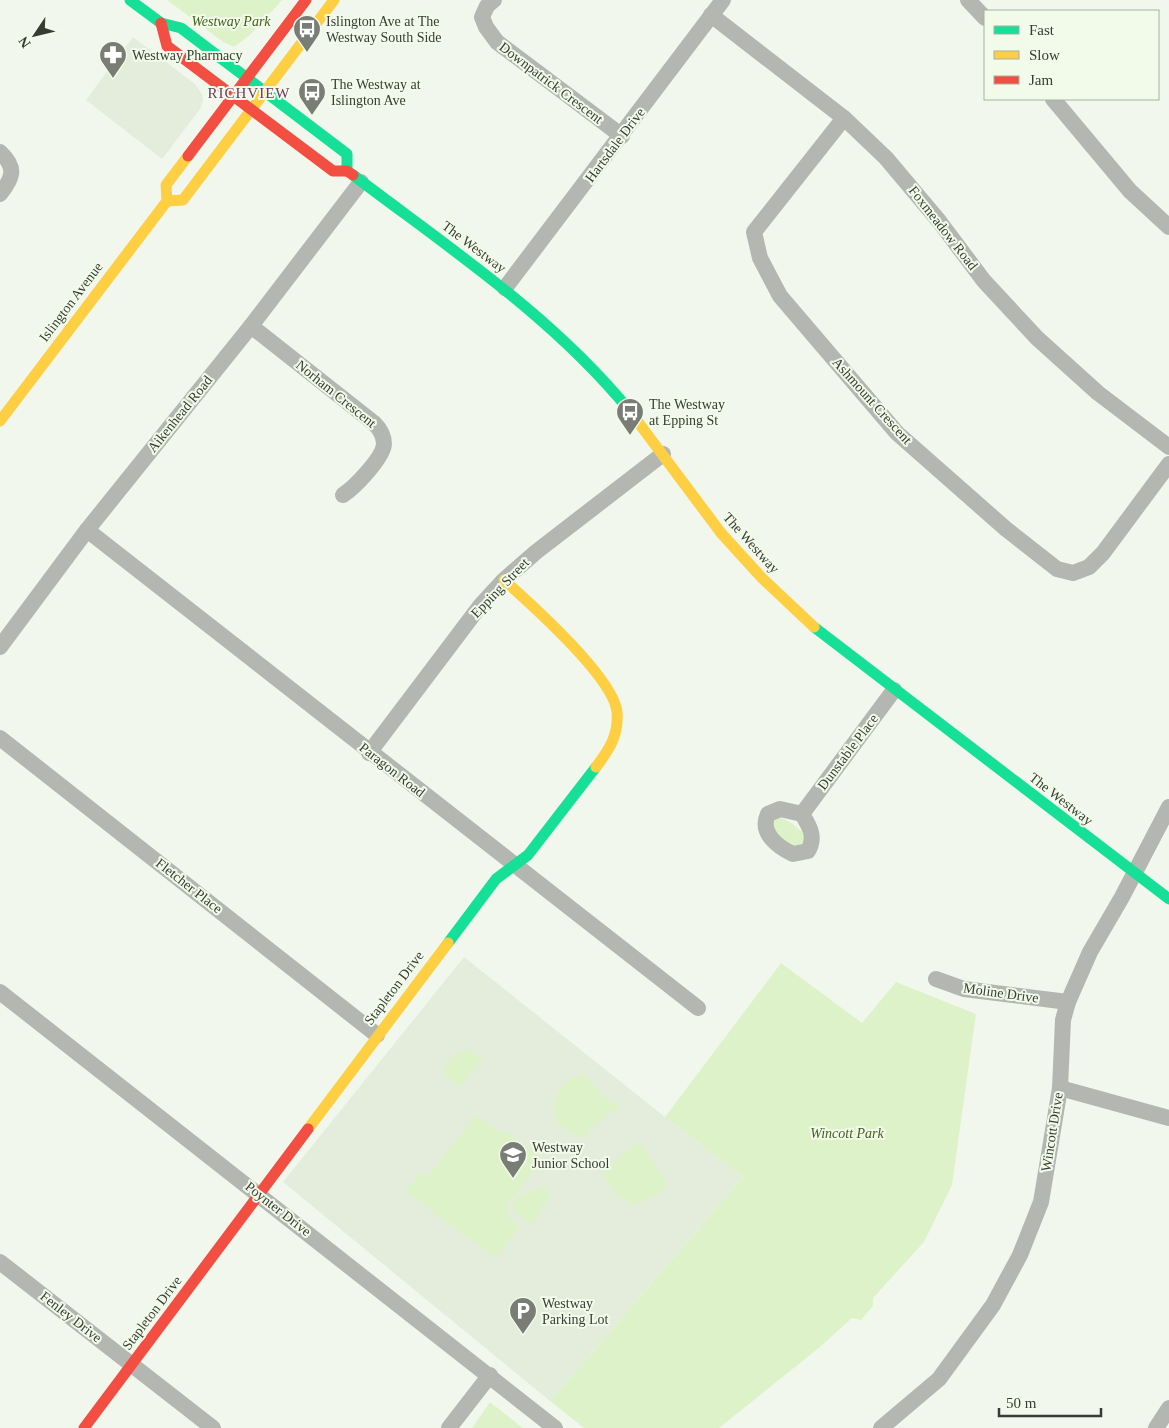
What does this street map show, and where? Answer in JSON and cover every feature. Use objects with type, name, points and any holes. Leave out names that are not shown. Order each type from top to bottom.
[{"type":"main road","points":[[130,0],[161,23],[181,28],[347,154],[347,171]]},
{"type":"main road","name":"Islington Avenue","points":[[0,421],[167,201],[166,185],[306,0]]},
{"type":"main road","points":[[167,201],[183,200],[334,0]]},
{"type":"main road","name":"The Westway","points":[[161,23],[167,46],[333,171],[347,171],[505,288],[555,332],[604,380],[663,454],[708,518],[763,580],[821,634],[1169,899]]},
{"type":"main road","name":"Stapleton Drive","points":[[84,1428],[496,878],[528,855],[611,747],[617,729],[617,719],[611,692],[554,624],[504,580]]},
{"type":"street","name":"Downpatrick Crescent","points":[[494,0],[487,6],[482,17],[486,27],[497,42],[622,136]]},
{"type":"street","name":"Hartsdale Drive","points":[[505,288],[622,136],[723,0]]},
{"type":"street","points":[[968,0],[984,17]]},
{"type":"street","name":"Foxmeadow Road","points":[[711,16],[844,118],[886,158],[939,221],[984,281],[1037,338],[1098,393],[1169,447]]},
{"type":"street","points":[[1054,100],[1130,192],[1169,227]]},
{"type":"street","name":"Ashmount Crescent","points":[[844,118],[754,232],[760,258],[780,296],[897,434],[1013,535],[1057,569],[1073,573],[1089,567],[1103,553],[1169,464]]},
{"type":"street","points":[[0,152],[9,160],[11,168],[11,180],[0,194]]},
{"type":"street","name":"Aikenhead Road","points":[[0,646],[87,530],[250,326],[361,182]]},
{"type":"street","name":"Norham Crescent","points":[[250,326],[374,423],[383,435],[383,452],[354,488],[343,495]]},
{"type":"street","name":"Epping Street","points":[[369,753],[480,606],[504,580],[536,552],[663,454]]},
{"type":"street","name":"Paragon Road","points":[[87,530],[369,753],[698,1008]]},
{"type":"street","name":"Dunstable Place","points":[[802,814],[894,690]]},
{"type":"street","name":"Fletcher Place","points":[[0,738],[377,1035]]},
{"type":"street","name":"Wincott Drive","points":[[881,1428],[939,1379],[993,1304],[1020,1255],[1040,1202],[1060,1088],[1063,1020],[1068,1002],[1090,952],[1169,807]]},
{"type":"street","name":"Moline Drive","points":[[936,979],[964,989],[1068,1002]]},
{"type":"street","name":"Poynter Drive","points":[[0,992],[490,1375],[555,1428]]},
{"type":"street","points":[[1060,1088],[1169,1118]]},
{"type":"street","name":"Fenley Drive","points":[[0,1262],[213,1428]]},
{"type":"street","points":[[449,1428],[490,1375]]},
{"type":"street","points":[[1156,1428],[1169,1408]]},
{"type":"shaded area","points":[[133,37],[195,84],[202,94],[203,100],[200,109],[162,159],[86,100]]},
{"type":"shaded area","name":"Westway Junior School","points":[[464,957],[743,1177],[550,1401],[283,1182]]},
{"type":"green space","name":"Westway Park","points":[[167,0],[282,0],[251,34],[234,47],[223,42]]},
{"type":"green space","points":[[777,817],[797,827],[806,836],[805,845],[793,846],[773,832],[774,819]]},
{"type":"green space","name":"Wincott Park","points":[[781,963],[862,1023],[896,982],[976,1014],[952,1185],[924,1242],[873,1298],[873,1306],[861,1320],[852,1318],[820,1347],[719,1428],[584,1428],[550,1401],[743,1177],[665,1117]]},
{"type":"green space","points":[[467,1048],[482,1060],[459,1087],[441,1071],[458,1051],[462,1054]]},
{"type":"green space","points":[[582,1073],[612,1104],[619,1102],[619,1109],[609,1113],[582,1138],[573,1135],[560,1125],[554,1112],[554,1104],[562,1087]]},
{"type":"green space","points":[[476,1115],[500,1134],[504,1130],[543,1158],[509,1202],[507,1215],[520,1227],[495,1258],[405,1191],[421,1172],[427,1177]]},
{"type":"green space","points":[[639,1142],[669,1185],[653,1197],[632,1205],[616,1195],[602,1172]]},
{"type":"green space","points":[[546,1186],[551,1195],[532,1225],[512,1210],[516,1197]]},
{"type":"green space","points":[[490,1402],[523,1428],[472,1428]]},
{"type":"traffic: fast","points":[[130,0],[161,23],[181,28],[347,154],[347,171]]},
{"type":"traffic: fast","points":[[353,175],[462,257],[533,314],[567,344],[629,410]]},
{"type":"traffic: fast","points":[[814,627],[1169,899]]},
{"type":"traffic: fast","points":[[448,943],[496,879],[528,855],[596,767]]},
{"type":"traffic: slow","points":[[167,201],[183,200],[334,0]]},
{"type":"traffic: slow","points":[[0,421],[167,201],[166,185],[188,156]]},
{"type":"traffic: slow","points":[[629,410],[721,533],[762,578],[814,627]]},
{"type":"traffic: slow","points":[[504,580],[570,642],[602,680],[612,698],[617,712],[615,735],[596,767]]},
{"type":"traffic: slow","points":[[308,1129],[448,943]]},
{"type":"traffic: jam","points":[[188,156],[306,0]]},
{"type":"traffic: jam","points":[[161,23],[167,46],[333,171],[347,171],[353,175]]},
{"type":"traffic: jam","points":[[84,1428],[308,1129]]},
{"type":"place","name":"Islington Ave at The Westway South Side","points":[[307,53]]},
{"type":"place","name":"Westway Pharmacy","points":[[113,79]]},
{"type":"place","name":"The Westway at Islington Ave","points":[[312,116]]},
{"type":"place","name":"The Westway at Epping St","points":[[630,436]]},
{"type":"place","name":"Westway Junior School","points":[[513,1179]]},
{"type":"place","name":"Westway Parking Lot","points":[[523,1335]]},
{"type":"district","name":"RICHVIEW","points":[[249,93]]}]
